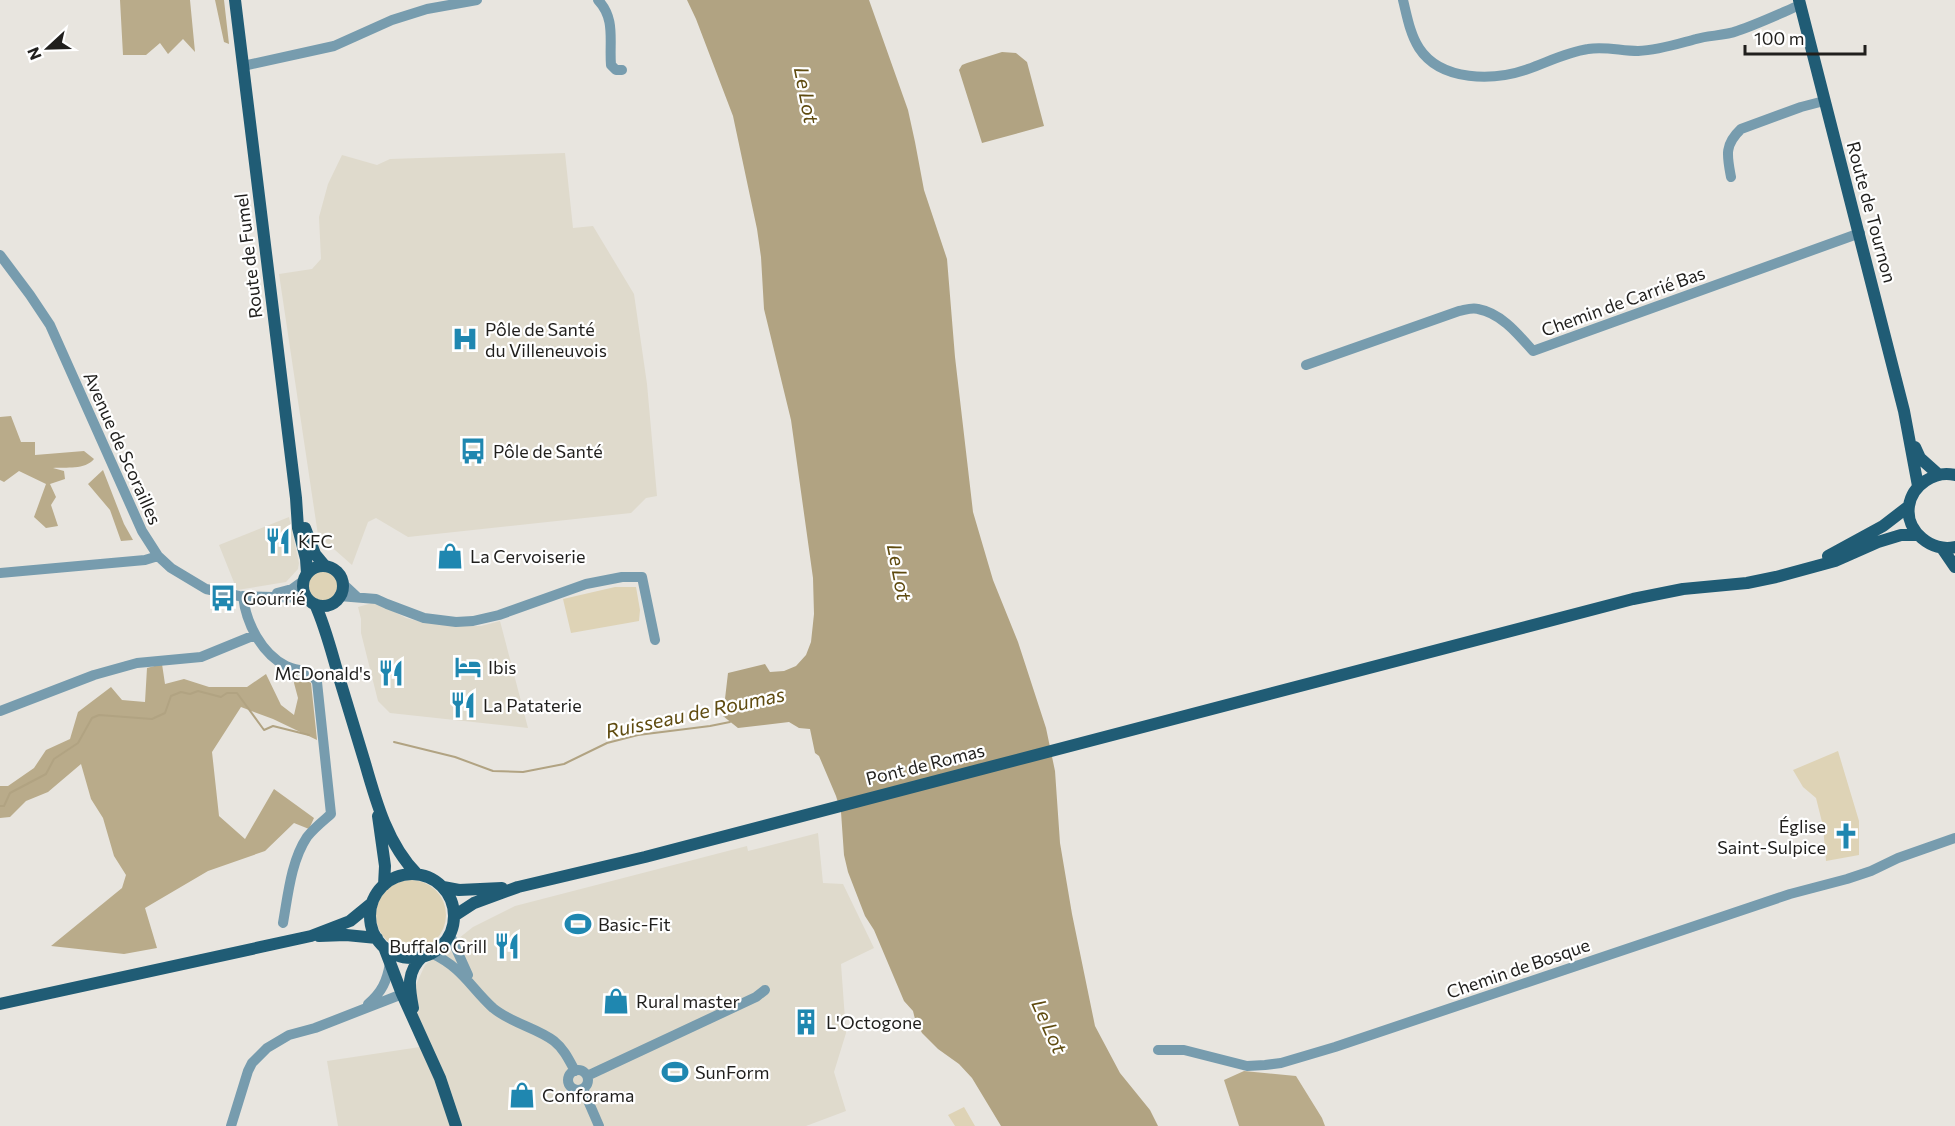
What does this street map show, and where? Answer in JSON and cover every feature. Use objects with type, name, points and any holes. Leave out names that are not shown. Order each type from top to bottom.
[{"type":"main road","name":"Route de Fumel","points":[[235,0],[298,528],[306,559],[305,577]]},
{"type":"main road","name":"Route de Tournon","points":[[1799,2],[1860,233],[1909,433]]},
{"type":"main road","points":[[1909,433],[1920,458],[1939,475]]},
{"type":"main road","points":[[1909,433],[1918,486]]},
{"type":"main road","points":[[1955,475],[1939,475],[1927,479],[1918,486],[1909,506],[1910,522],[1918,535],[1930,545],[1949,548],[1955,567]]},
{"type":"main road","points":[[1801,571],[1883,526],[1909,506]]},
{"type":"main road","name":"Route de Fumel","points":[[296,508],[315,554],[325,566]]},
{"type":"main road","points":[[1801,571],[1835,561],[1878,542],[1901,535],[1918,535]]},
{"type":"main road","points":[[331,649],[330,618],[342,583],[335,570],[318,566],[305,577],[303,589],[311,601],[331,649],[375,797],[395,846],[405,862],[417,874]]},
{"type":"main road","name":"Pont de Romas","points":[[518,887],[645,857],[1633,599],[1683,589],[1747,583],[1801,571]]},
{"type":"main road","points":[[311,601],[324,606],[336,600]]},
{"type":"main road","points":[[375,797],[385,866],[384,885]]},
{"type":"main road","points":[[406,993],[412,969],[427,955],[439,948],[450,935],[454,916],[449,896],[443,888],[427,876],[417,874],[405,874],[384,885],[372,903],[370,915],[372,927],[406,993],[414,1018],[440,1078],[456,1126]]},
{"type":"main road","points":[[443,888],[459,890],[518,887]]},
{"type":"main road","points":[[454,916],[474,903],[518,887]]},
{"type":"main road","points":[[0,1004],[312,936],[350,921],[372,903]]},
{"type":"main road","points":[[312,936],[346,935],[380,942],[393,953],[404,957],[427,955]]},
{"type":"street","points":[[243,66],[334,46],[392,20],[427,9],[477,0]]},
{"type":"street","points":[[598,0],[610,19],[611,65],[616,70],[622,70]]},
{"type":"street","points":[[1403,0],[1415,39],[1428,59],[1444,69],[1472,76],[1503,76],[1579,50],[1597,47],[1639,51],[1677,46],[1697,38],[1734,32],[1799,2]]},
{"type":"street","points":[[1731,177],[1727,156],[1729,145],[1733,136],[1741,129],[1824,101]]},
{"type":"street","name":"Chemin de Carrié Bas","points":[[1306,365],[1459,311],[1476,308],[1492,313],[1513,328],[1533,351],[1860,233]]},
{"type":"street","name":"Avenue de Scorailles","points":[[0,255],[50,325],[142,531],[158,555],[178,573],[206,589],[243,597],[261,596],[311,601]]},
{"type":"street","points":[[0,573],[145,560],[158,555]]},
{"type":"street","name":"Avenue de Scorailles","points":[[261,596],[292,589],[305,577]]},
{"type":"street","points":[[336,600],[357,597],[376,599],[424,618],[456,622],[473,621],[518,609],[586,584],[622,577],[642,578],[655,640]]},
{"type":"street","points":[[342,583],[357,597]]},
{"type":"street","points":[[243,597],[255,635],[271,654],[282,664],[312,674],[317,682],[331,814],[307,838],[300,852],[293,871],[283,923]]},
{"type":"street","points":[[0,711],[94,675],[137,663],[201,657],[255,635]]},
{"type":"street","name":"Chemin de Bosque","points":[[1158,1050],[1184,1050],[1247,1066],[1281,1063],[1335,1047],[1790,894],[1848,879],[1955,838]]},
{"type":"street","points":[[450,935],[472,983]]},
{"type":"street","points":[[427,955],[453,965],[494,1008],[519,1024],[553,1040],[564,1051],[575,1071]]},
{"type":"street","points":[[358,1011],[381,992],[388,978],[390,963]]},
{"type":"street","points":[[587,1076],[756,998],[765,990]]},
{"type":"street","points":[[231,1126],[248,1071],[252,1063],[267,1048],[289,1035],[406,993]]},
{"type":"street","points":[[581,1070],[587,1076],[587,1085],[583,1089],[573,1089],[569,1084],[570,1075],[575,1071],[581,1070]]},
{"type":"street","points":[[583,1089],[599,1126]]},
{"type":"shaded area","points":[[120,0],[190,0],[195,52],[183,39],[168,54],[160,43],[146,55],[123,55]]},
{"type":"shaded area","points":[[215,0],[224,0],[229,44],[224,42]]},
{"type":"shaded area","name":"Pôle de Santé du Villeneuvois","points":[[565,153],[573,228],[593,226],[634,294],[647,384],[657,496],[646,498],[631,513],[408,537],[376,518],[368,522],[352,565],[318,535],[279,274],[312,269],[321,259],[319,217],[328,184],[342,155],[377,165],[390,159]]},
{"type":"shaded area","points":[[11,416],[21,442],[35,442],[35,455],[84,451],[94,459],[86,465],[53,468],[64,471],[65,479],[50,484],[56,497],[51,505],[58,526],[46,528],[34,517],[46,484],[19,471],[4,482],[0,480],[0,417]]},
{"type":"shaded area","points":[[103,470],[124,524],[133,540],[121,541],[110,510],[88,484]]},
{"type":"shaded area","points":[[289,517],[299,563],[298,569],[286,582],[237,590],[219,545]]},
{"type":"shaded area","points":[[323,571],[329,572],[337,580],[337,592],[329,600],[323,601],[317,600],[309,592],[308,586],[309,580],[317,572]]},
{"type":"shaded area","points":[[615,587],[636,587],[640,610],[639,621],[571,633],[563,599]]},
{"type":"shaded area","points":[[376,602],[406,618],[418,621],[458,626],[481,626],[500,621],[528,728],[390,713],[378,701],[361,633],[358,607]]},
{"type":"shaded area","points":[[162,664],[165,684],[184,679],[209,687],[247,687],[266,674],[281,705],[294,715],[298,698],[294,683],[296,675],[311,683],[317,740],[241,707],[212,752],[219,816],[245,839],[274,789],[314,818],[309,829],[294,823],[265,851],[208,871],[145,908],[157,948],[124,954],[51,946],[122,888],[126,875],[114,856],[103,818],[91,799],[81,764],[48,792],[26,801],[10,817],[0,818],[0,786],[8,786],[34,768],[46,750],[70,739],[78,712],[111,687],[122,700],[145,702],[147,668]]},
{"type":"shaded area","points":[[1838,751],[1859,821],[1859,855],[1826,861],[1823,826],[1816,798],[1803,787],[1793,770]]},
{"type":"shaded area","points":[[818,833],[823,883],[843,884],[874,948],[841,964],[846,1033],[834,1072],[846,1111],[806,1126],[338,1126],[327,1061],[420,1047],[414,989],[425,965],[473,927],[515,906],[747,846],[748,851]]},
{"type":"shaded area","points":[[411,880],[424,883],[436,890],[443,902],[446,915],[443,928],[436,940],[424,947],[411,950],[398,947],[386,940],[379,928],[376,915],[379,902],[386,890],[398,883]]},
{"type":"shaded area","points":[[1244,1071],[1296,1076],[1325,1126],[1239,1126],[1224,1080]]},
{"type":"shaded area","points":[[964,1107],[975,1126],[955,1126],[948,1115]]},
{"type":"water","name":"Le Lot","points":[[687,0],[869,0],[908,110],[924,190],[947,259],[955,357],[973,512],[993,580],[1018,642],[1046,728],[1055,771],[1060,843],[1095,1026],[1120,1073],[1150,1110],[1158,1126],[1001,1126],[972,1078],[922,1033],[913,1011],[904,1001],[874,930],[865,916],[848,872],[844,855],[841,812],[819,756],[815,753],[810,729],[799,728],[789,722],[738,728],[723,716],[728,673],[765,664],[770,672],[784,671],[796,666],[806,655],[811,642],[814,614],[813,578],[791,420],[764,309],[757,229],[733,116]]},
{"type":"water","points":[[1002,52],[1016,53],[1027,62],[1044,126],[982,143],[959,70],[962,65]]},
{"type":"waterway","name":"Ruisseau de Roumas","points":[[0,806],[4,806],[10,793],[46,774],[54,759],[78,743],[92,718],[99,715],[152,719],[165,713],[171,696],[181,692],[190,694],[198,691],[221,697],[227,693],[237,693],[264,730],[273,726],[309,735]]},
{"type":"waterway","name":"Ruisseau de Roumas","points":[[394,742],[455,757],[493,771],[523,772],[564,764],[607,743],[638,735],[730,722]]},
{"type":"place","name":"Pôle de Santé du Villeneuvois","points":[[465,339]]},
{"type":"place","name":"Pôle de Santé","points":[[473,451]]},
{"type":"place","name":"KFC","points":[[278,541]]},
{"type":"place","name":"La Cervoiserie","points":[[450,556]]},
{"type":"place","name":"Gourrié","points":[[223,598]]},
{"type":"place","name":"Ibis","points":[[468,667]]},
{"type":"place","name":"McDonald's","points":[[391,673]]},
{"type":"place","name":"La Pataterie","points":[[463,705]]},
{"type":"place","name":"Église Saint-Sulpice","points":[[1846,836]]},
{"type":"place","name":"Basic-Fit","points":[[578,924]]},
{"type":"place","name":"Buffalo Grill","points":[[507,946]]},
{"type":"place","name":"Rural master","points":[[616,1001]]},
{"type":"place","name":"L'Octogone","points":[[806,1022]]},
{"type":"place","name":"SunForm","points":[[675,1072]]},
{"type":"place","name":"Conforama","points":[[522,1095]]}]
